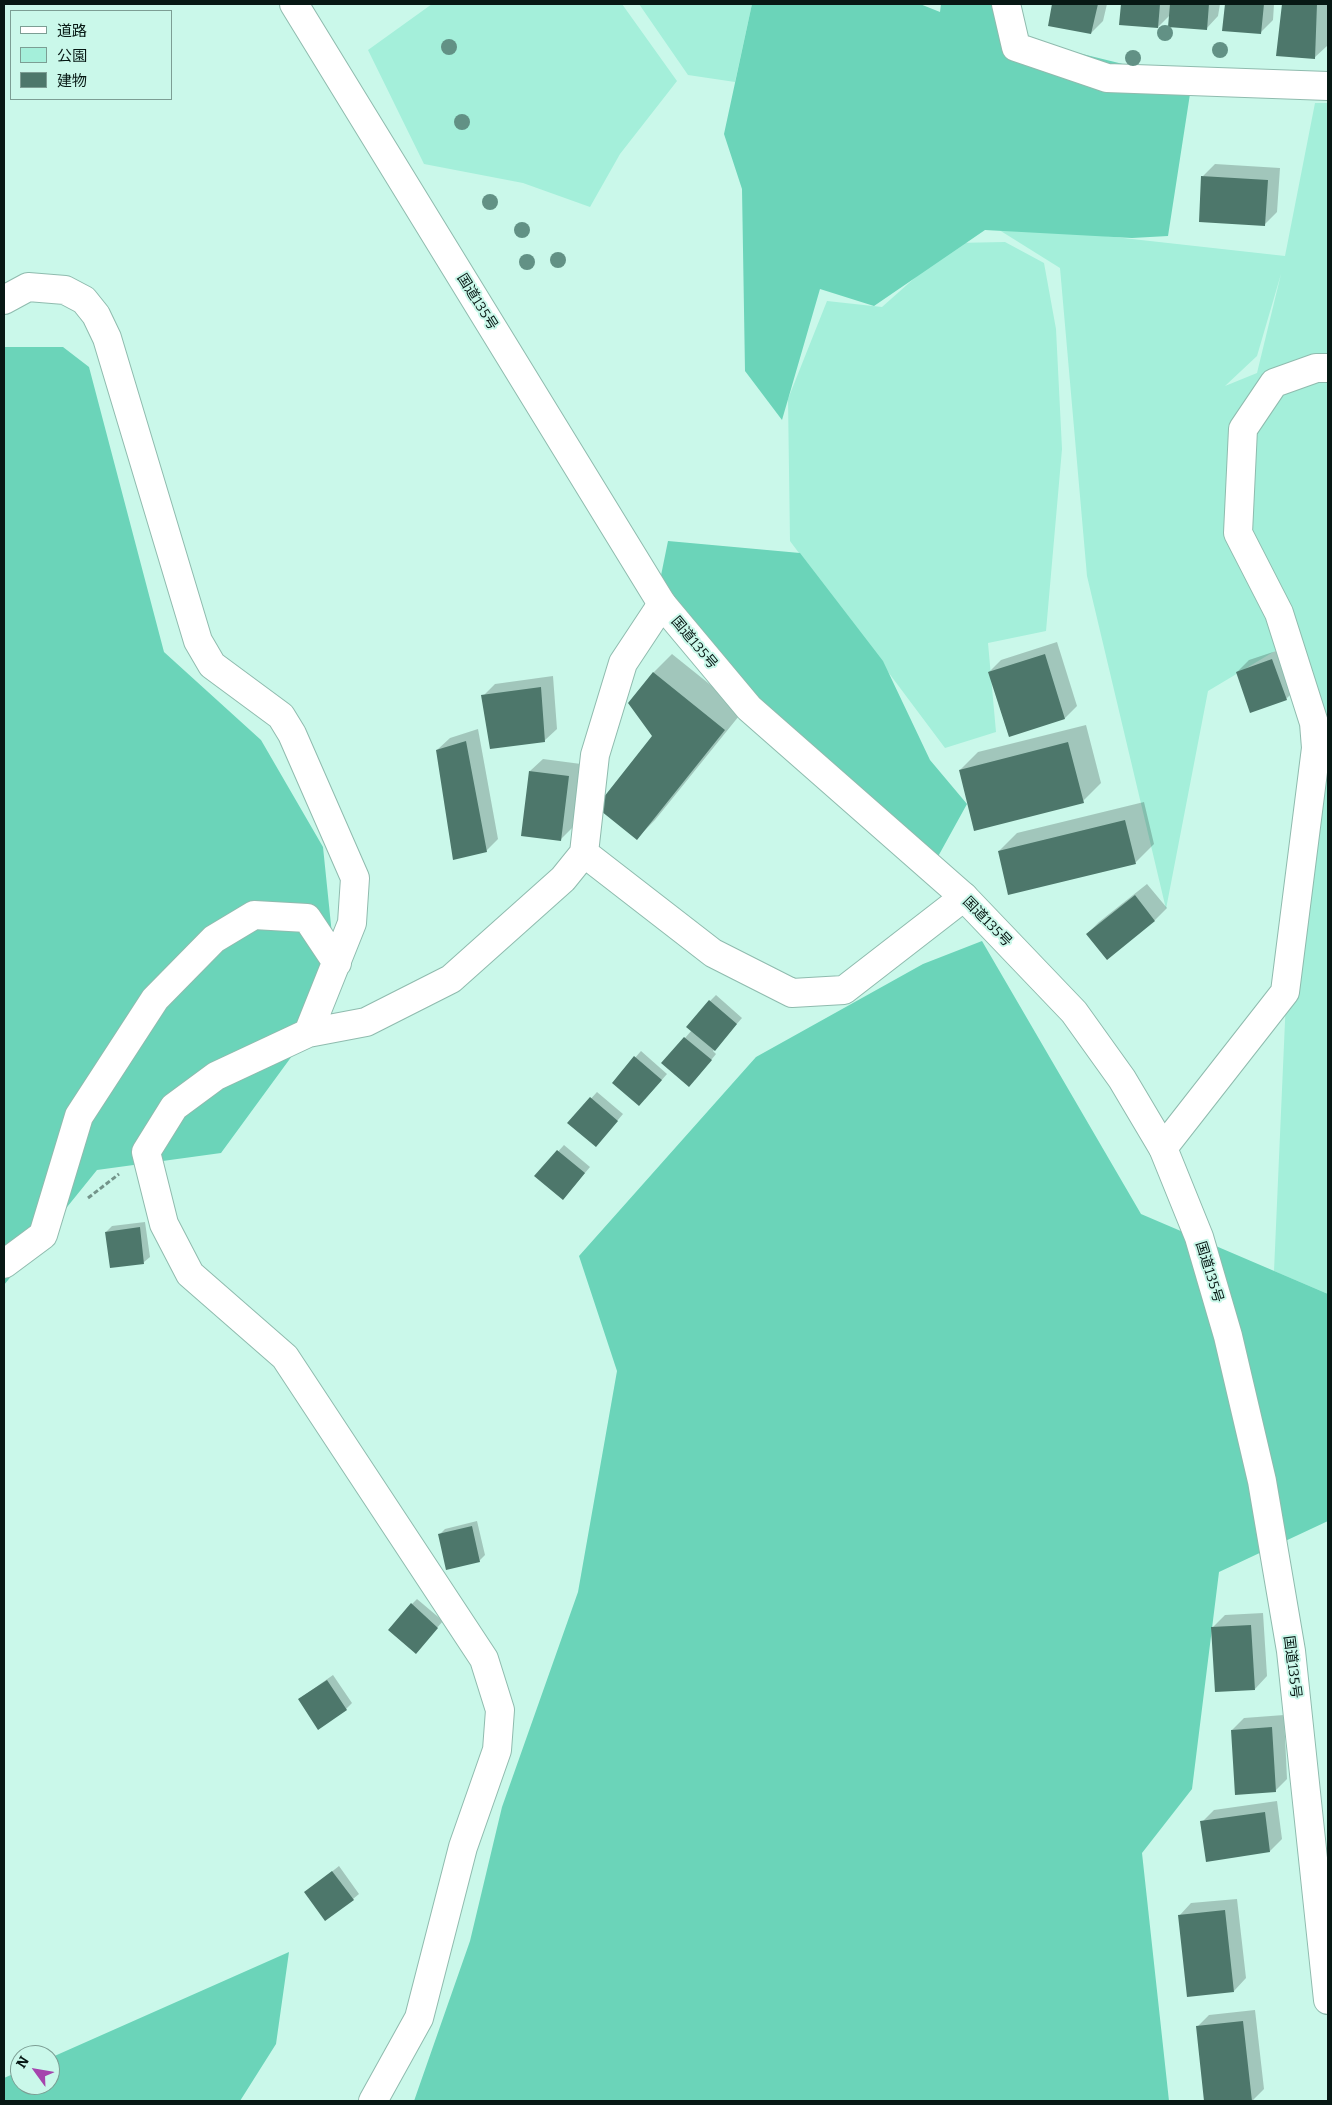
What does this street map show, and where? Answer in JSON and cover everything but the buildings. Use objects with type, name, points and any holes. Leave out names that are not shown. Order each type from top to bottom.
[{"type":"main road","name":"国道135号","points":[[294,4],[662,604],[749,708],[964,897],[1074,1012],[1122,1079],[1163,1148],[1198,1237],[1228,1336],[1262,1482],[1291,1651],[1328,2000]]},
{"type":"main road","points":[[1006,4],[1016,47],[1107,78],[1328,86]]},
{"type":"main road","points":[[4,300],[28,287],[65,290],[84,300],[96,315],[107,338],[198,641],[212,666],[281,716],[292,734],[355,878],[352,923],[308,1033]]},
{"type":"main road","points":[[1163,1148],[1285,992],[1316,748],[1314,723],[1279,613],[1238,532],[1243,429],[1274,383],[1316,368],[1328,368]]},
{"type":"main road","points":[[373,2101],[419,2018],[463,1847],[497,1750],[500,1710],[484,1659],[285,1357],[190,1274],[164,1224],[146,1152],[174,1107],[216,1076],[308,1033],[366,1022],[451,979],[564,879],[584,854],[595,754],[623,663],[662,604]]},
{"type":"main road","points":[[584,854],[713,953],[792,993],[844,990],[964,897]]},
{"type":"main road","points":[[4,1264],[43,1235],[79,1116],[155,1000],[214,939],[254,915],[307,918],[337,963]]},
{"type":"path","points":[[87,1200],[146,1152]]},
{"type":"green space","points":[[432,4],[622,4],[677,81],[620,154],[590,207],[523,183],[424,164],[368,50]]},
{"type":"green space","points":[[639,4],[752,4],[735,82],[688,75]]},
{"type":"green space","points":[[752,4],[920,4],[940,12],[941,4],[1003,4],[1001,34],[1192,81],[1168,236],[1132,238],[985,230],[874,306],[820,289],[782,420],[745,371],[742,189],[724,134]]},
{"type":"green space","points":[[1315,103],[1328,103],[1328,1294],[1274,1271],[1287,976],[1314,760],[1280,648],[1208,691],[1166,909],[1087,576],[1060,268],[988,223],[1285,256]],"holes":[[[1281,274],[1257,373],[1225,386],[1257,356]]]},
{"type":"green space","points":[[1005,242],[1044,263],[1056,329],[1062,449],[1046,631],[988,643],[996,732],[945,748],[790,541],[788,399],[827,301],[882,307],[954,243]]},
{"type":"green space","points":[[4,347],[63,347],[89,367],[164,652],[261,740],[323,847],[338,993],[221,1153],[97,1170],[4,1285]]},
{"type":"green space","points":[[668,541],[800,553],[883,661],[930,760],[967,804],[935,862],[655,605]]},
{"type":"green space","points":[[982,941],[1141,1214],[1328,1294],[1328,1521],[1219,1572],[1192,1789],[1142,1853],[1169,2101],[414,2101],[470,1941],[502,1807],[578,1592],[617,1371],[579,1256],[756,1057],[923,964]]},
{"type":"green space","points":[[289,1952],[276,2044],[240,2101],[4,2101],[4,2078],[10,2075],[10,2095],[60,2095],[60,2054]]}]
